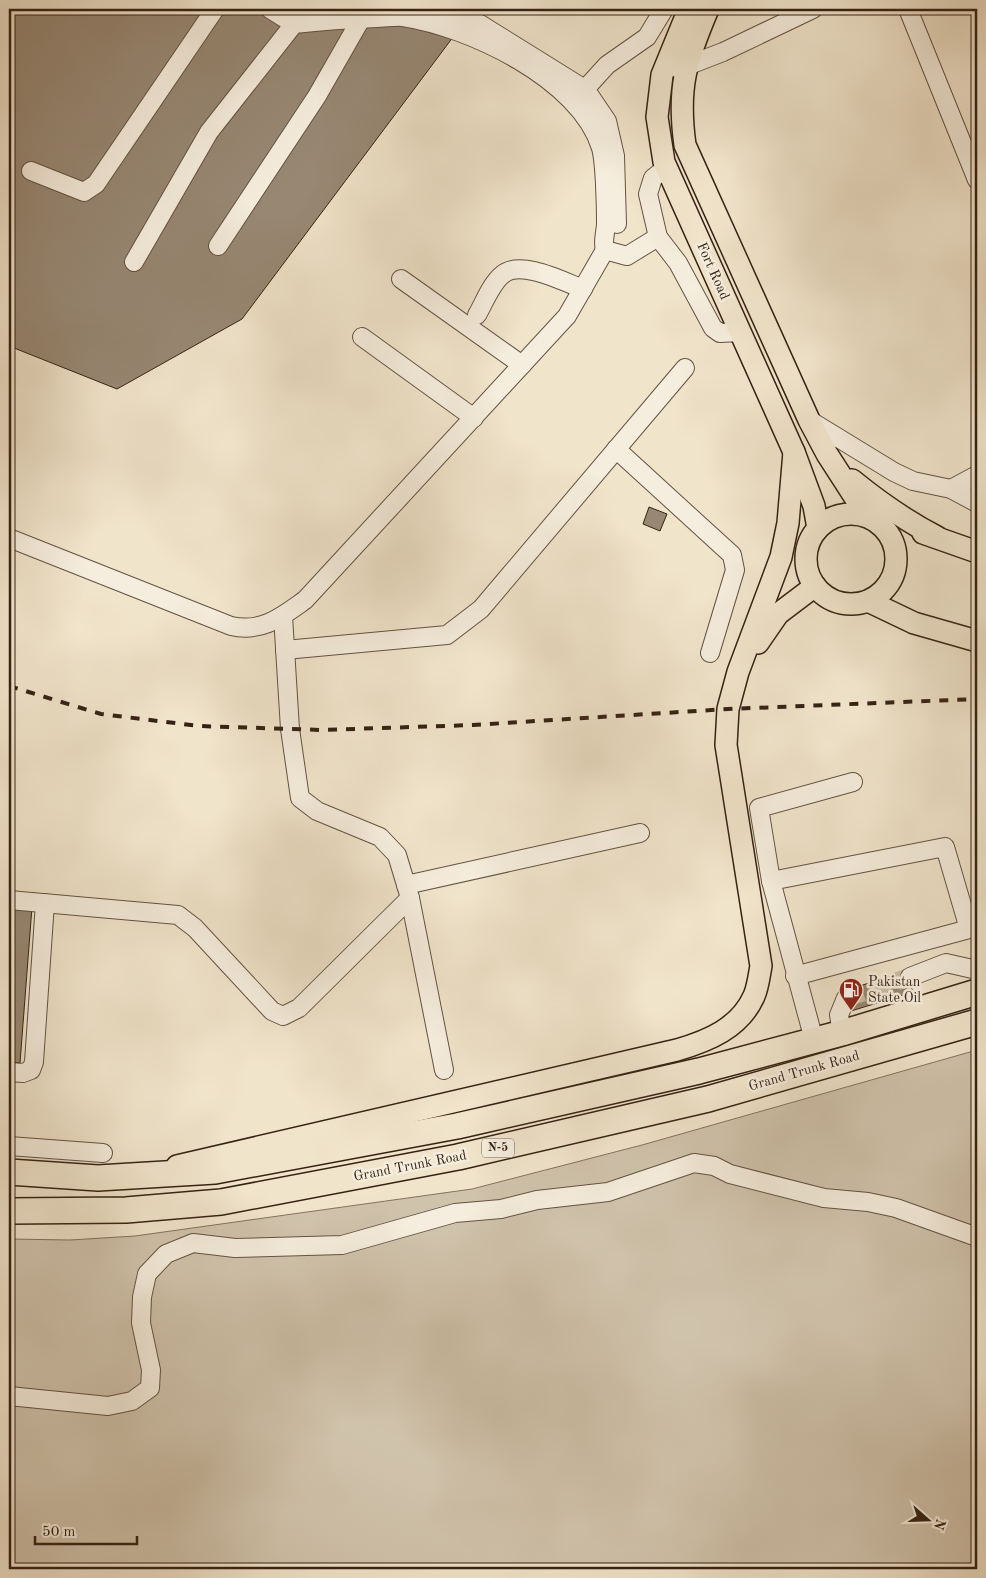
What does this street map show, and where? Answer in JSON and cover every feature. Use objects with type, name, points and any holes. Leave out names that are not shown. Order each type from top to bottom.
[{"type":"highway","name":"Grand Trunk Road","points":[[9,1172],[98,1178],[128,1178],[215,1172],[456,1126],[699,1071],[842,1033],[977,992]]},
{"type":"highway","name":"Grand Trunk Road","points":[[9,1211],[126,1210],[221,1202],[458,1157],[708,1099],[977,1022]]},
{"type":"main road","name":"Fort Road","points":[[689,9],[662,75],[657,117],[667,167],[794,452],[814,506],[818,528]]},
{"type":"main road","name":"Fort Road","points":[[708,9],[685,66],[681,114],[685,145],[809,420],[827,454],[873,520]]},
{"type":"main road","points":[[128,1178],[677,1050],[709,1040],[737,1021],[754,997],[761,966],[726,745],[728,709],[738,672],[781,557],[788,523],[794,452]]},
{"type":"main road","points":[[827,454],[851,479],[878,501],[906,521],[937,537]]},
{"type":"main road","points":[[873,520],[890,536],[895,550],[896,566],[891,580],[882,592],[868,601],[845,604],[828,598],[815,586],[809,575],[807,550],[811,538],[818,528],[829,520],[841,515],[854,514],[937,537],[977,552]]},
{"type":"main road","points":[[738,672],[778,614],[815,586]]},
{"type":"main road","points":[[868,601],[914,623],[977,641]]},
{"type":"street","points":[[30,171],[84,192],[96,184],[215,9]]},
{"type":"street","points":[[270,9],[294,24],[361,18],[402,17],[435,25],[495,46],[544,77],[580,96]]},
{"type":"street","points":[[580,96],[607,65],[647,37],[664,9]]},
{"type":"street","points":[[662,75],[724,52],[813,9]]},
{"type":"street","points":[[908,9],[977,180]]},
{"type":"street","points":[[218,246],[317,96],[361,18]]},
{"type":"street","points":[[134,262],[209,132],[294,24]]},
{"type":"street","points":[[9,538],[231,626],[262,627],[283,616],[305,600],[567,316],[582,288],[610,251],[606,225],[601,148],[584,115],[580,96]]},
{"type":"street","points":[[667,167],[653,178],[648,194],[658,237],[678,263],[713,328],[720,333],[740,332]]},
{"type":"street","points":[[610,251],[627,256],[658,237]]},
{"type":"street","points":[[477,315],[501,276],[513,269],[524,268],[582,288]]},
{"type":"street","points":[[401,279],[522,365]]},
{"type":"street","points":[[362,337],[474,418]]},
{"type":"street","points":[[285,650],[447,635],[482,609],[685,368]]},
{"type":"street","points":[[809,420],[894,472],[920,483],[951,489],[977,502]]},
{"type":"street","points":[[616,449],[732,555],[735,570],[710,653]]},
{"type":"street","points":[[951,489],[977,475]]},
{"type":"street","points":[[283,616],[290,729],[300,798],[317,811],[380,837],[397,855],[408,892],[444,1070]]},
{"type":"street","points":[[814,1040],[795,976],[771,880],[759,808],[853,782]]},
{"type":"street","points":[[9,900],[178,915],[195,928],[272,1011],[282,1016],[299,1008],[408,892],[640,833]]},
{"type":"street","points":[[771,880],[945,847],[969,929],[795,976]]},
{"type":"street","points":[[9,1072],[23,1073],[31,1070],[34,1062],[45,903]]},
{"type":"street","points":[[910,977],[946,963],[977,970]]},
{"type":"street","points":[[842,1033],[839,1015],[846,998]]},
{"type":"street","points":[[9,1146],[104,1147],[98,1178]]},
{"type":"street","points":[[9,1396],[108,1406],[132,1401],[150,1388],[150,1370],[141,1323],[142,1297],[147,1274],[166,1254],[193,1243],[235,1248],[342,1244],[455,1213],[500,1209],[537,1200],[608,1192],[694,1163],[714,1166],[730,1174],[824,1198],[868,1202],[896,1208],[977,1237]]},
{"type":"shaded area","points":[[977,1050],[977,1569],[9,1569],[9,1239],[70,1240],[135,1236],[472,1189],[642,1145]]},
{"type":"building","points":[[9,9],[474,9],[242,319],[117,389],[9,346]]},
{"type":"building","points":[[649,507],[667,514],[660,531],[643,524]]},
{"type":"building","points":[[9,905],[32,907],[20,1063],[9,1062]]},
{"type":"building","points":[[906,972],[913,992],[851,1011],[846,990]]},
{"type":"tunnel","points":[[846,998],[910,977]]},
{"type":"railway","points":[[9,686],[101,714],[199,726],[322,730],[473,725],[728,709],[977,699]]},
{"type":"place","name":"Pakistan State Oil","points":[[851,1011]]}]
